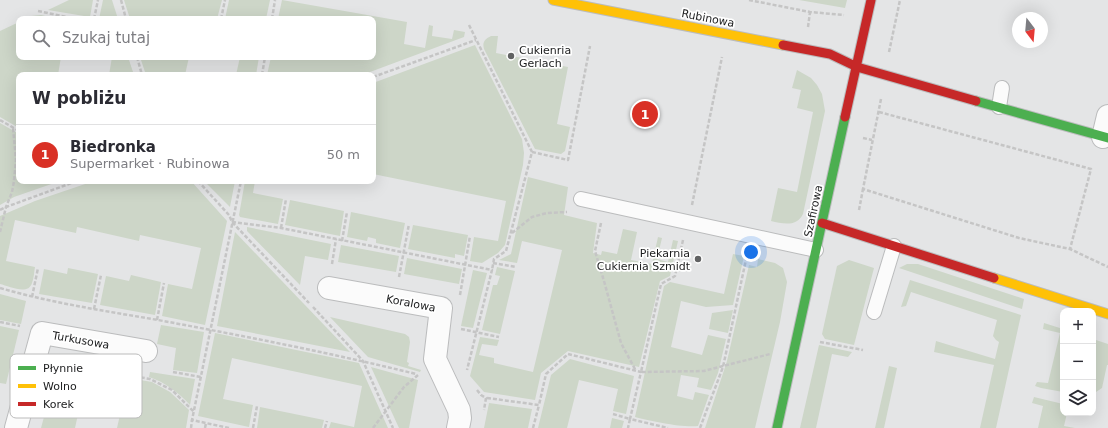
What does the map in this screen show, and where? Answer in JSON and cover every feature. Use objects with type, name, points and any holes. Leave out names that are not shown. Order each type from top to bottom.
[{"type":"street","name":"Rubinowa","points":[[553,0],[830,54],[857,67],[1105,137]]},
{"type":"street","name":"Szafirowa","points":[[778,428],[871,0]]},
{"type":"street","points":[[1105,137],[1108,116]]},
{"type":"street","points":[[822,223],[1108,314]]},
{"type":"street","name":"Koralowa","points":[[329,288],[441,308],[435,359],[459,410],[460,418],[458,428]]},
{"type":"street","name":"Turkusowa","points":[[36,354],[42,333],[146,351]]},
{"type":"street","name":"Turkusowa","points":[[16,428],[19,418]]},
{"type":"lane","points":[[999,107],[1002,88]]},
{"type":"lane","points":[[581,199],[816,250]]},
{"type":"lane","points":[[874,312],[894,246]]},
{"type":"path","points":[[95,16],[98,0]]},
{"type":"path","points":[[121,0],[125,16]]},
{"type":"path","points":[[222,16],[225,0]]},
{"type":"path","points":[[272,16],[275,0]]},
{"type":"path","points":[[749,0],[810,12],[847,16],[848,10]]},
{"type":"path","points":[[38,11],[62,16]]},
{"type":"path","points":[[469,25],[532,152],[506,251],[494,259],[492,270]]},
{"type":"path","points":[[376,76],[476,40]]},
{"type":"path","points":[[532,152],[568,160],[590,46]]},
{"type":"path","points":[[689,222],[723,52]]},
{"type":"path","points":[[138,60],[141,72]]},
{"type":"path","points":[[262,72],[264,60]]},
{"type":"path","points":[[879,112],[1091,169],[1070,249]]},
{"type":"path","points":[[0,120],[16,130]]},
{"type":"path","points":[[0,232],[6,207],[12,192],[16,160],[13,128]]},
{"type":"path","points":[[858,212],[872,140]]},
{"type":"path","points":[[0,210],[69,184]]},
{"type":"path","points":[[201,184],[229,215],[232,222],[363,361],[393,428]]},
{"type":"path","points":[[190,428],[240,184]]},
{"type":"path","points":[[863,189],[1019,238],[1070,249],[1108,267]]},
{"type":"path","points":[[281,228],[286,200]]},
{"type":"path","points":[[342,241],[348,212]]},
{"type":"path","points":[[511,234],[532,217],[547,213],[567,212]]},
{"type":"path","points":[[601,221],[594,251],[621,343],[636,371]]},
{"type":"path","points":[[404,252],[409,224]]},
{"type":"path","points":[[441,308],[460,298],[470,236]]},
{"type":"path","points":[[628,428],[662,284],[675,276],[684,239]]},
{"type":"path","points":[[700,428],[723,367],[748,253]]},
{"type":"path","points":[[493,262],[516,267]]},
{"type":"path","points":[[32,297],[38,268]]},
{"type":"path","points":[[94,309],[101,275]]},
{"type":"path","points":[[157,320],[164,283]]},
{"type":"path","points":[[0,288],[32,297],[210,330],[363,361],[445,381]]},
{"type":"path","points":[[0,322],[24,327]]},
{"type":"path","points":[[476,332],[499,337]]},
{"type":"path","points":[[815,341],[863,350]]},
{"type":"path","points":[[533,428],[546,374],[568,354],[641,372],[704,371],[777,352]]},
{"type":"path","points":[[173,372],[201,377]]},
{"type":"path","points":[[373,428],[404,387],[418,375]]},
{"type":"path","points":[[142,378],[150,379],[172,390],[194,412]]},
{"type":"path","points":[[486,398],[539,405]]},
{"type":"path","points":[[252,428],[257,406]]},
{"type":"path","points":[[613,414],[668,428]]},
{"type":"path","points":[[192,420],[229,428]]},
{"type":"path","points":[[325,428],[326,421]]},
{"type":"path","points":[[205,428],[206,423]]},
{"type":"green space","points":[[69,0],[93,0],[90,16],[48,10]]},
{"type":"green space","points":[[103,0],[112,0],[117,16],[100,16]]},
{"type":"green space","points":[[124,0],[222,0],[218,16],[129,16]]},
{"type":"green space","points":[[229,0],[270,0],[267,16],[226,16]]},
{"type":"green space","points":[[282,0],[373,16],[279,16]]},
{"type":"green space","points":[[799,0],[847,0],[845,8]]},
{"type":"green space","points":[[376,17],[407,22],[404,44],[425,48],[429,25],[433,26],[432,36],[452,39],[454,30],[465,32],[464,37],[370,72],[268,72],[270,60],[376,60]]},
{"type":"green space","points":[[16,23],[16,60],[60,60],[58,72],[16,72],[16,126],[0,117],[0,31]]},
{"type":"green space","points":[[491,36],[498,36],[496,53],[568,67],[557,124],[570,127],[565,151],[561,154],[535,149],[484,49],[484,41]]},
{"type":"green space","points":[[475,45],[522,139],[524,153],[523,165],[505,245],[498,253],[482,263],[470,261],[474,237],[498,241],[506,201],[376,175],[376,82]]},
{"type":"green space","points":[[112,60],[129,60],[133,72],[110,72]]},
{"type":"green space","points":[[141,60],[188,60],[186,72],[145,72]]},
{"type":"green space","points":[[239,60],[258,60],[256,72],[237,72]]},
{"type":"green space","points":[[797,70],[811,78],[817,85],[822,94],[825,111],[803,214],[797,221],[785,224],[771,221],[778,188],[797,192],[813,112],[797,108],[801,90],[792,88]]},
{"type":"green space","points":[[0,123],[16,132],[16,184],[51,184],[14,197],[0,205]]},
{"type":"green space","points":[[528,177],[568,187],[564,215],[597,223],[593,253],[601,255],[602,251],[617,254],[623,229],[637,232],[631,260],[652,264],[658,237],[662,238],[657,259],[668,262],[673,240],[678,241],[670,276],[660,281],[639,367],[568,351],[541,373],[535,400],[484,392],[470,376],[480,337],[499,340],[497,346],[482,344],[479,355],[494,358],[494,363],[533,372],[562,250],[522,241],[517,263],[499,260],[511,254]]},
{"type":"green space","points":[[85,184],[194,184],[227,221],[205,325],[162,316],[168,284],[192,289],[201,248],[140,235],[139,241],[77,227],[76,233],[15,220],[6,261],[35,267],[33,279],[30,287],[22,290],[0,284],[0,216],[35,201]]},
{"type":"green space","points":[[207,184],[234,184],[230,207]]},
{"type":"green space","points":[[244,184],[254,184],[253,193],[283,199],[278,224],[240,217],[239,215]]},
{"type":"green space","points":[[290,200],[344,211],[340,236],[285,225]]},
{"type":"green space","points":[[351,212],[405,223],[400,248],[376,243],[376,239],[368,237],[367,241],[347,237]]},
{"type":"green space","points":[[413,225],[468,235],[464,256],[455,254],[455,258],[408,249]]},
{"type":"green space","points":[[247,227],[331,244],[328,260],[305,256],[300,285],[247,231]]},
{"type":"green space","points":[[235,232],[350,352],[217,326]]},
{"type":"green space","points":[[341,245],[399,256],[396,272],[338,262]]},
{"type":"green space","points":[[733,254],[744,256],[733,305],[706,307],[681,301],[671,347],[702,355],[708,335],[726,339],[718,373],[711,390],[697,387],[699,378],[681,375],[677,396],[693,400],[695,392],[709,395],[698,426],[676,425],[635,417],[664,286],[670,282],[724,294]]},
{"type":"green space","points":[[407,258],[462,269],[459,284],[404,274]]},
{"type":"green space","points":[[758,259],[775,263],[783,268],[787,282],[780,322],[755,428],[705,428],[727,361],[749,265],[757,267]]},
{"type":"green space","points":[[849,260],[874,268],[854,345],[825,339],[822,334],[837,266]]},
{"type":"green space","points":[[907,264],[918,264],[1024,299],[1022,309],[899,268]]},
{"type":"green space","points":[[497,267],[515,271],[500,334],[482,330],[493,285],[497,285],[500,276],[495,275]]},
{"type":"green space","points":[[68,268],[98,274],[92,303],[39,294],[44,269],[67,274]]},
{"type":"green space","points":[[473,270],[487,273],[473,328],[461,326]]},
{"type":"green space","points":[[131,275],[161,282],[155,315],[100,305],[106,276],[129,281]]},
{"type":"green space","points":[[910,280],[1021,315],[996,428],[980,428],[994,365],[934,352],[936,341],[995,359],[999,342],[993,336],[997,320],[911,292],[906,306],[901,307]]},
{"type":"green space","points":[[0,294],[26,301],[21,324],[0,320]]},
{"type":"green space","points":[[733,310],[728,333],[709,329],[712,313]]},
{"type":"green space","points":[[330,317],[405,334],[409,337],[410,342],[407,362],[409,363],[408,366],[421,370],[420,372],[368,357]]},
{"type":"green space","points":[[1044,323],[1060,328],[1060,333],[1043,329]]},
{"type":"green space","points":[[161,325],[204,332],[197,373],[173,370],[176,348],[157,344]]},
{"type":"green space","points":[[0,326],[19,330],[13,354],[10,354],[10,367],[6,384],[0,383]]},
{"type":"green space","points":[[215,333],[359,363],[388,428],[329,428],[331,422],[354,427],[362,386],[232,358],[223,399],[253,405],[249,427],[198,416]]},
{"type":"green space","points":[[1060,333],[1060,391],[1035,386],[1037,382],[1048,383]]},
{"type":"green space","points":[[1096,340],[1108,344],[1108,365],[1102,388],[1096,392]]},
{"type":"green space","points":[[819,345],[852,352],[848,357],[832,354],[816,428],[800,428]]},
{"type":"green space","points":[[570,359],[634,376],[626,414],[613,411],[618,389],[579,380],[567,428],[538,428],[551,375]]},
{"type":"green space","points":[[889,366],[897,368],[884,428],[875,428]]},
{"type":"green space","points":[[371,367],[418,380],[409,428],[399,428]]},
{"type":"green space","points":[[150,372],[195,379],[190,405],[171,388],[149,377]]},
{"type":"green space","points":[[142,380],[152,382],[170,392],[189,410],[186,428],[117,428],[119,418],[142,418]]},
{"type":"green space","points":[[1034,397],[1060,403],[1060,416],[1066,416],[1064,426],[1075,428],[1038,428],[1043,406],[1032,403]]},
{"type":"green space","points":[[489,403],[532,409],[528,428],[484,428]]},
{"type":"green space","points":[[260,407],[324,420],[322,428],[257,428]]},
{"type":"green space","points":[[44,418],[77,418],[75,428],[41,428]]},
{"type":"green space","points":[[612,418],[624,421],[622,428],[610,428]]},
{"type":"traffic: fast","points":[[976,101],[1108,138]]},
{"type":"traffic: fast","points":[[777,428],[845,117]]},
{"type":"traffic: slow","points":[[553,0],[783,45]]},
{"type":"traffic: slow","points":[[994,278],[1108,314]]},
{"type":"traffic: jam","points":[[845,117],[871,0]]},
{"type":"traffic: jam","points":[[783,45],[830,54],[857,67],[976,101]]},
{"type":"traffic: jam","points":[[822,223],[994,278]]},
{"type":"place","name":"Cukienria Gerlach","points":[[511,56]]},
{"type":"place","name":"Biedronka","points":[[645,114]]},
{"type":"place","name":"Piekarnia Cukiernia Szmidt","points":[[698,259]]}]
